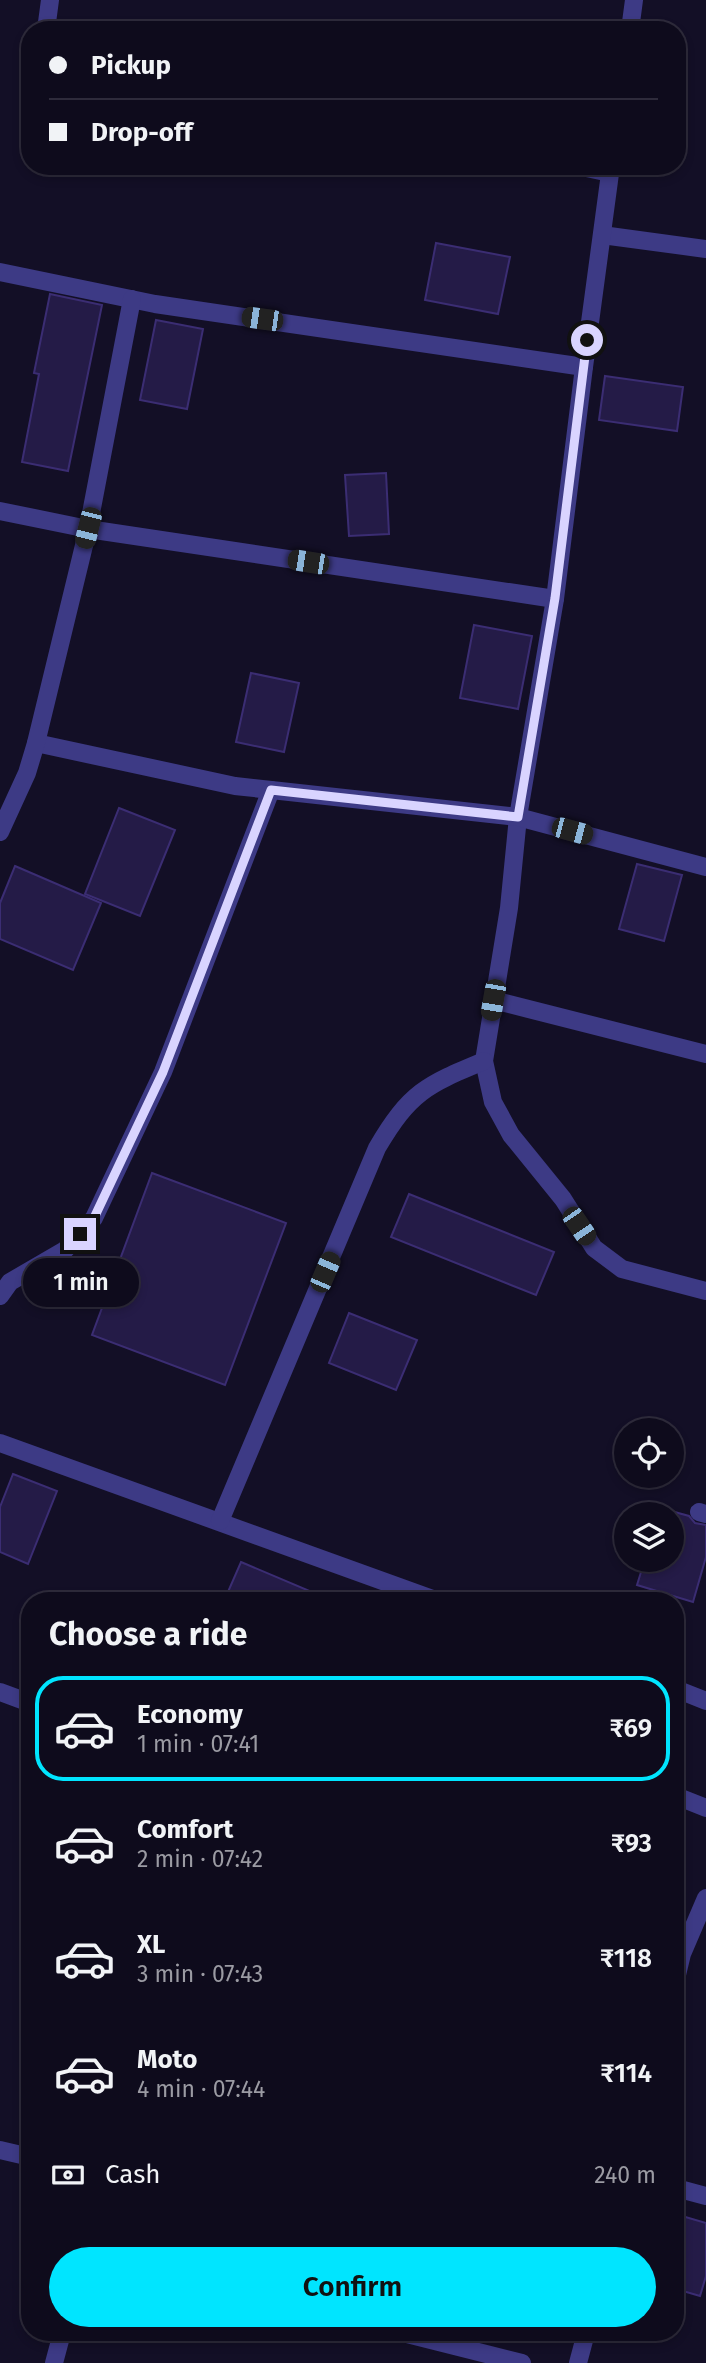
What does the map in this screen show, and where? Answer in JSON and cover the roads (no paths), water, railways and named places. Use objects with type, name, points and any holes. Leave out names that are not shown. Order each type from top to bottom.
[{"type":"street","points":[[47,21],[50,0]]},
{"type":"street","points":[[631,21],[634,0]]},
{"type":"street","points":[[610,175],[555,598],[518,817],[509,908],[484,1061],[493,1101],[511,1135],[563,1199],[594,1248],[622,1269],[706,1291]]},
{"type":"street","points":[[602,235],[706,249]]},
{"type":"street","points":[[0,272],[132,299],[584,367]]},
{"type":"street","points":[[0,832],[27,773],[36,743],[88,528],[132,299]]},
{"type":"street","points":[[0,511],[88,528],[555,598]]},
{"type":"street","points":[[36,743],[234,786],[518,817],[706,867]]},
{"type":"street","points":[[0,1296],[10,1282],[65,1250],[94,1218],[163,1072],[271,790]]},
{"type":"street","points":[[493,1000],[706,1054]]},
{"type":"street","points":[[220,1521],[377,1148],[406,1104],[445,1077],[484,1061]]},
{"type":"street","points":[[0,1443],[413,1592]]},
{"type":"street","points":[[0,1692],[21,1700]]},
{"type":"street","points":[[684,1692],[706,1701]]},
{"type":"street","points":[[684,1799],[706,1808]]},
{"type":"street","points":[[684,1942],[706,1898]]},
{"type":"street","points":[[0,2150],[21,2155]]},
{"type":"street","points":[[684,2190],[706,2196]]},
{"type":"street","points":[[54,2363],[60,2341]]},
{"type":"street","points":[[435,2341],[522,2363]]},
{"type":"street","points":[[578,2363],[584,2341]]}]
